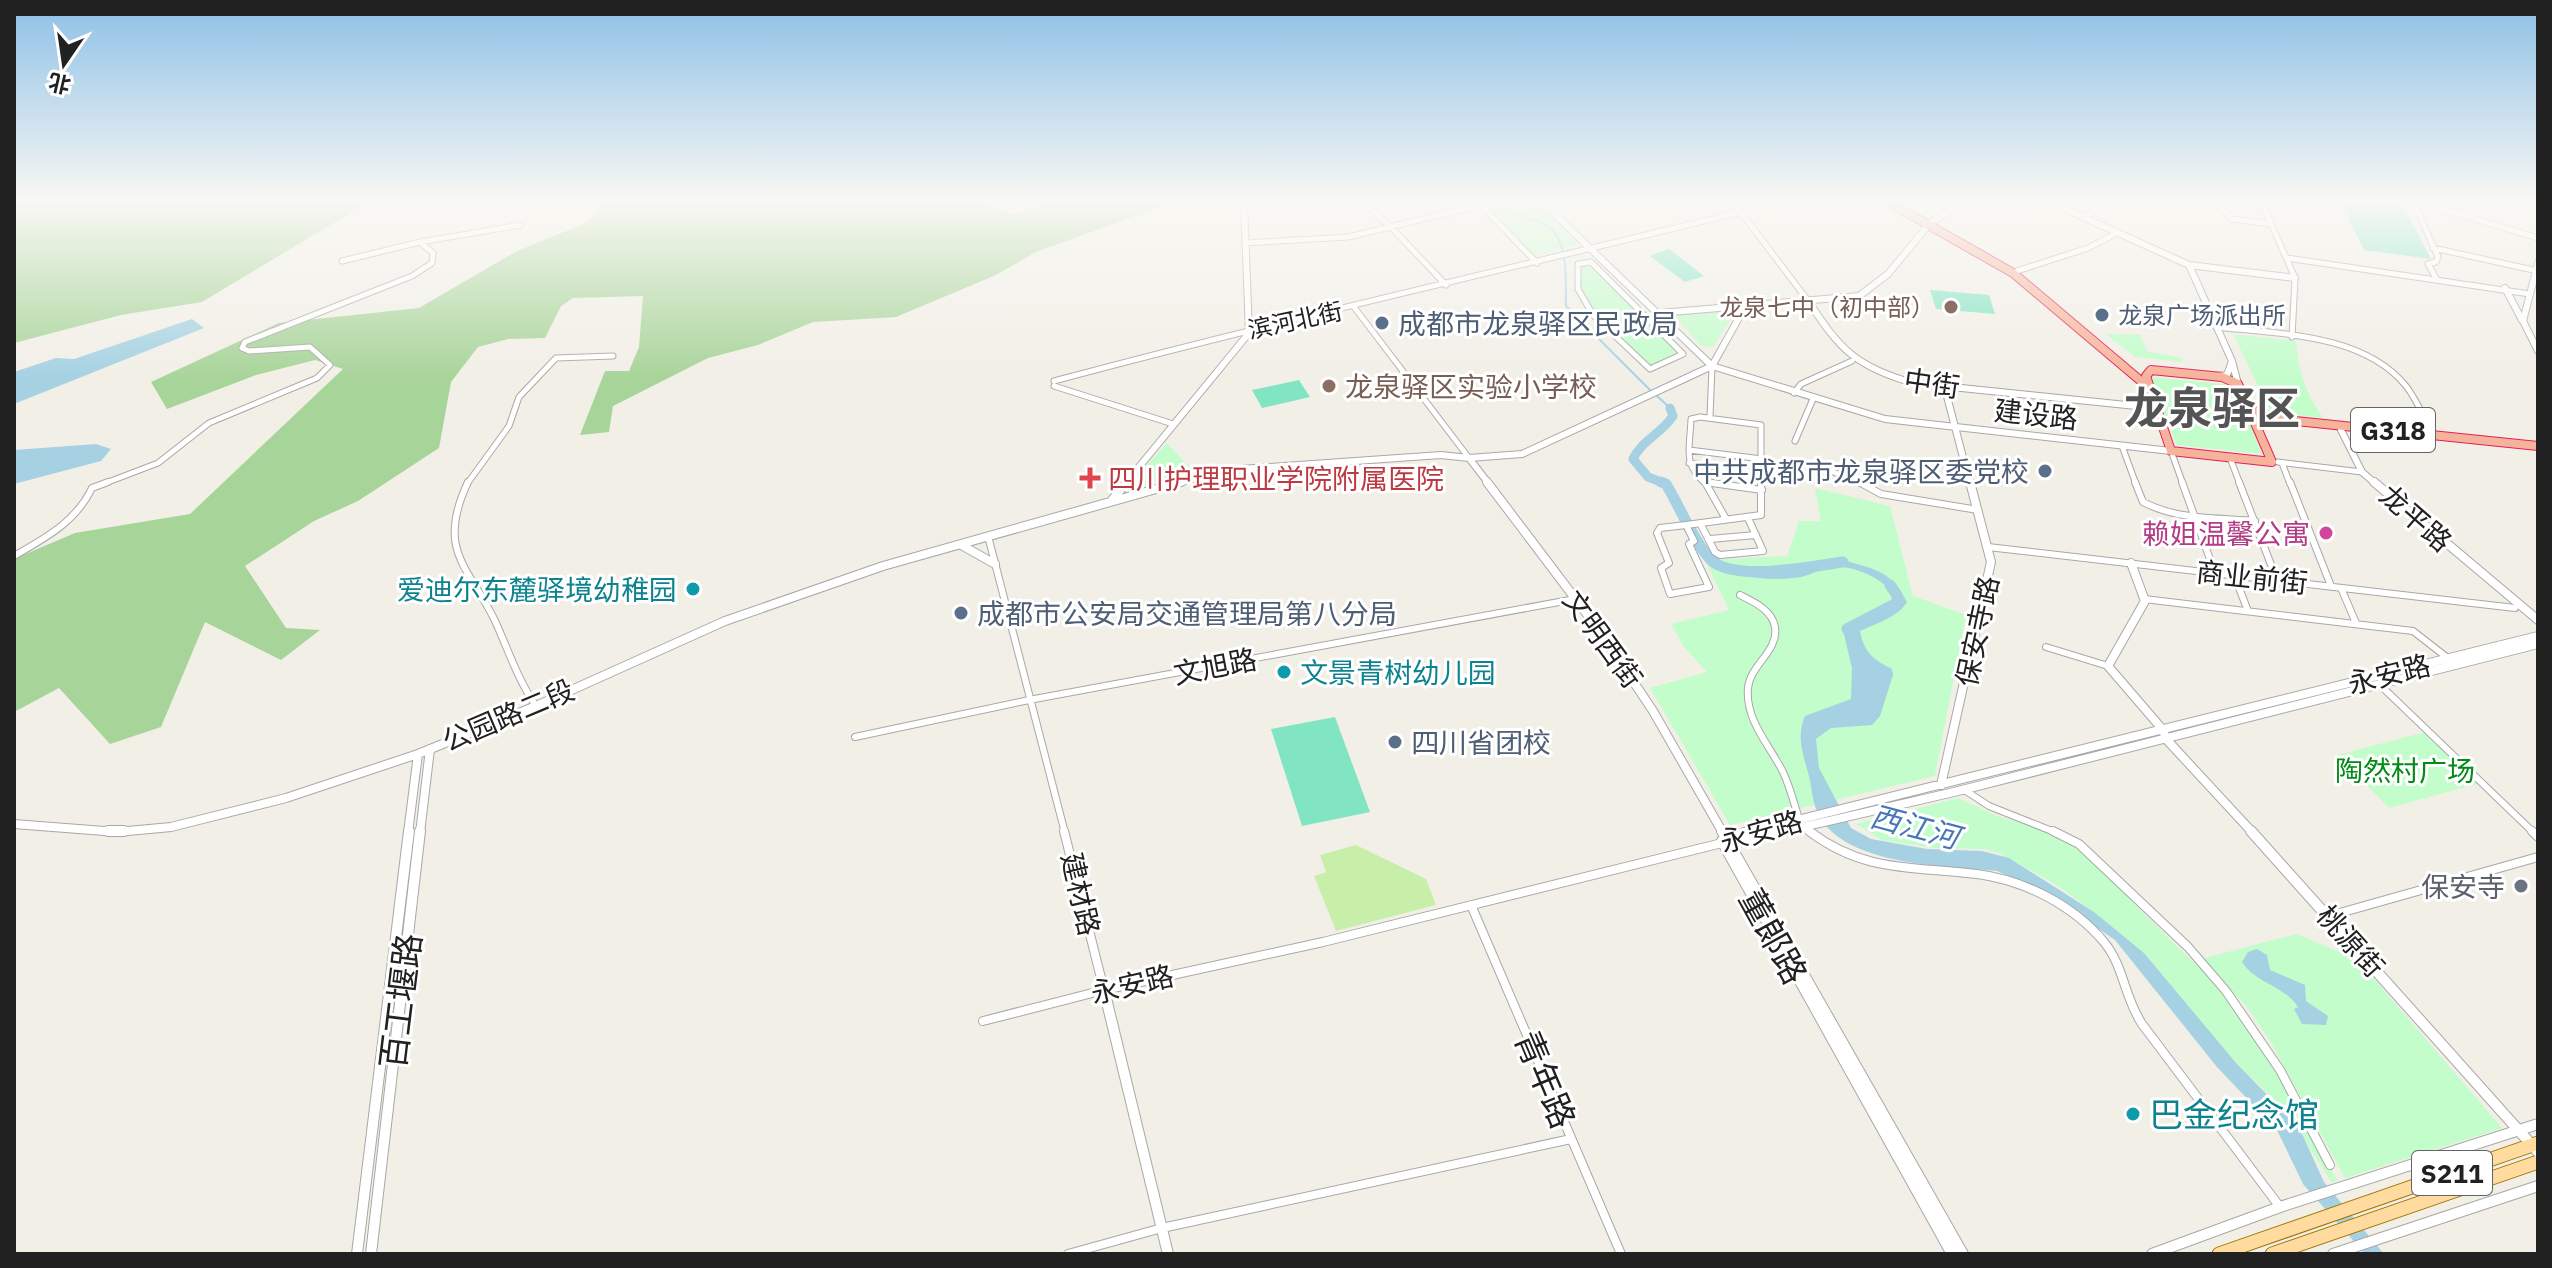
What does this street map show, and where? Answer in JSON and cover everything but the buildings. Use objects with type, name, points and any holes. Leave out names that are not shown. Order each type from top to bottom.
[{"type":"highway","points":[[1992,262],[2029,286],[2151,392]]},
{"type":"highway","points":[[2001,262],[2017,271],[2136,367],[2214,377],[2238,384],[2277,462]]},
{"type":"highway","points":[[2151,370],[2146,373],[2171,451]]},
{"type":"highway","name":"G318","points":[[2249,409],[2277,419],[2538,448]]},
{"type":"highway","name":"G318","points":[[2257,426],[2267,423],[2538,448]]},
{"type":"highway","name":"建设路","points":[[2171,451],[2277,462]]},
{"type":"main road","name":"S211","points":[[2219,1254],[2536,1147]]},
{"type":"main road","name":"S211","points":[[2272,1254],[2538,1162]]},
{"type":"street","points":[[14,556],[57,531],[85,503],[92,488],[158,463],[209,423],[325,374],[330,365],[310,347],[249,351],[242,348],[243,345],[257,336],[412,276],[432,262]]},
{"type":"street","points":[[1112,500],[1249,333],[1246,262]]},
{"type":"street","points":[[1424,262],[1446,285]]},
{"type":"street","name":"滨河北街","points":[[1173,424],[1054,384],[1248,329],[1539,262]]},
{"type":"street","points":[[1590,262],[1578,264],[1578,289],[1593,315],[1650,369],[1683,354],[1591,262]]},
{"type":"street","points":[[1606,262],[1712,366]]},
{"type":"street","points":[[1779,262],[1809,302]]},
{"type":"street","points":[[1660,313],[1859,296],[1869,292],[1895,262]]},
{"type":"street","points":[[2017,271],[2044,262]]},
{"type":"street","points":[[2183,262],[2295,278]]},
{"type":"street","points":[[2289,262],[2295,278],[2292,337]]},
{"type":"street","points":[[2318,262],[2530,294]]},
{"type":"street","points":[[2435,262],[2428,264],[2436,278]]},
{"type":"street","points":[[2507,262],[2537,268],[2523,321]]},
{"type":"street","points":[[2189,265],[2232,361],[2238,384]]},
{"type":"street","points":[[2505,288],[2538,351]]},
{"type":"street","name":"中街","points":[[1809,302],[1840,351],[1852,361],[1887,376],[1913,383],[1959,384],[2136,406]]},
{"type":"street","points":[[1354,307],[1469,458]]},
{"type":"street","points":[[1710,417],[1712,366],[1745,307]]},
{"type":"street","points":[[2216,327],[2292,337],[2368,356],[2391,371],[2405,386],[2433,434]]},
{"type":"street","points":[[536,706],[512,669],[500,628],[489,607],[472,587],[458,558],[455,533],[461,495],[477,464],[511,424],[515,403],[521,394],[556,358],[613,356]]},
{"type":"street","points":[[1794,393],[1801,384],[1852,361]]},
{"type":"street","points":[[2214,377],[2227,375],[2232,361]]},
{"type":"street","name":"公园路二段","points":[[14,824],[117,832],[171,827],[331,785],[536,706],[749,612],[883,566],[1227,470],[1441,455],[1469,458],[1522,454],[1712,366]]},
{"type":"street","name":"建设路","points":[[1712,366],[1885,419],[2171,451]]},
{"type":"street","name":"保安寺路","points":[[1941,785],[1991,562],[1944,385]]},
{"type":"street","points":[[2136,406],[2149,404],[2151,392]]},
{"type":"street","points":[[1795,441],[1813,399]]},
{"type":"street","points":[[2136,406],[2160,417]]},
{"type":"street","points":[[1692,524],[1694,541],[1689,544],[1709,587],[1670,594],[1660,573],[1661,568],[1669,563],[1657,533],[1660,528],[1761,515],[1762,490],[1762,459],[1761,425],[1710,417],[1691,419],[1689,463],[1694,476],[1705,482],[1762,490]]},
{"type":"street","name":"龙平路","points":[[2341,430],[2362,472],[2538,620]]},
{"type":"street","points":[[2122,446],[2143,502],[2157,509],[2255,521]]},
{"type":"street","points":[[1689,450],[1762,459]]},
{"type":"street","points":[[2171,451],[2215,573]]},
{"type":"street","name":"文明西街","points":[[1469,458],[1575,599],[1653,711],[1726,839]]},
{"type":"street","points":[[2230,458],[2277,580]]},
{"type":"street","points":[[2277,462],[2331,586]]},
{"type":"street","name":"建设路","points":[[2277,462],[2362,472]]},
{"type":"street","points":[[1689,463],[1762,473]]},
{"type":"street","points":[[1831,471],[1842,473],[1881,494],[1978,510]]},
{"type":"street","points":[[1705,482],[1726,519]]},
{"type":"street","points":[[1692,524],[1710,539],[1715,552],[1720,555],[1763,551],[1748,518]]},
{"type":"street","points":[[1710,539],[1756,535]]},
{"type":"street","name":"建材路","points":[[988,536],[1067,834],[1168,1254]]},
{"type":"street","points":[[958,545],[970,547],[995,564]]},
{"type":"street","name":"商业前街","points":[[1988,547],[2515,608]]},
{"type":"street","points":[[2046,647],[2108,666],[2144,599],[2131,563]]},
{"type":"street","points":[[2234,575],[2248,611]]},
{"type":"street","points":[[2341,588],[2356,623]]},
{"type":"street","name":"龙平路","points":[[2504,594],[2515,608],[2538,626]]},
{"type":"street","points":[[1740,595],[1770,615],[1775,629],[1774,640],[1753,670],[1748,686],[1750,710],[1758,731],[1783,772],[1802,824],[1817,840],[1849,859],[1894,868],[1952,871],[2014,880],[2042,894],[2079,919],[2098,935],[2117,961],[2131,1006],[2176,1072],[2280,1207]]},
{"type":"street","name":"文旭路","points":[[855,737],[1029,700],[1575,599]]},
{"type":"street","points":[[2144,599],[2413,631],[2449,659]]},
{"type":"street","name":"永安路","points":[[2377,682],[2538,636]]},
{"type":"street","points":[[1726,839],[1802,824],[1941,785],[2538,644]]},
{"type":"street","name":"桃源街","points":[[2108,666],[2164,734],[2536,1147]]},
{"type":"street","points":[[2377,682],[2538,837]]},
{"type":"street","points":[[1855,810],[1963,789],[2164,734]]},
{"type":"street","name":"百工堰路","points":[[371,1254],[430,749]]},
{"type":"street","name":"百工堰路","points":[[357,1254],[418,754]]},
{"type":"street","points":[[1963,789],[1979,803],[2059,832],[2079,844],[2188,947],[2226,991],[2280,1070],[2330,1165]]},
{"type":"street","name":"永安路","points":[[983,1021],[1104,990],[1323,942],[1726,839]]},
{"type":"street","name":"董郞路","points":[[1726,839],[1952,1254]]},
{"type":"street","name":"董郞路","points":[[1726,839],[1963,1254]]},
{"type":"street","points":[[2329,916],[2538,857]]},
{"type":"street","name":"青年路","points":[[1471,905],[1621,1254]]},
{"type":"street","points":[[2152,1254],[2280,1207],[2538,1124]]},
{"type":"street","points":[[1068,1254],[1162,1228],[1571,1139]]},
{"type":"street","points":[[2334,1254],[2538,1186]]},
{"type":"green space","points":[[14,262],[268,262],[202,302],[121,315],[14,343]]},
{"type":"green space","points":[[498,262],[1018,262],[996,275],[896,317],[813,322],[758,345],[708,358],[613,406],[609,432],[580,435],[605,371],[629,371],[639,347],[643,296],[573,298],[561,306],[545,338],[508,339],[478,347],[451,382],[439,448],[358,501],[314,521],[245,566],[286,628],[320,630],[281,660],[205,622],[161,727],[110,744],[59,688],[14,712],[14,559],[75,533],[190,514],[343,369],[315,360],[256,375],[167,409],[151,382],[279,323],[419,308]]},
{"type":"green space","points":[[1591,262],[1683,354],[1650,369],[1593,315],[1578,289],[1578,264]]},
{"type":"green space","points":[[1658,262],[1686,262],[1704,276],[1685,282]]},
{"type":"green space","points":[[1930,290],[1989,295],[1995,314],[1936,309]]},
{"type":"green space","points":[[1727,311],[1733,316],[1713,347],[1701,346],[1676,318],[1678,315]]},
{"type":"green space","points":[[2105,334],[2140,334],[2147,351],[2182,358],[2182,362],[2135,357]]},
{"type":"green space","points":[[2233,334],[2296,341],[2304,381],[2323,418],[2271,412]]},
{"type":"green space","points":[[2151,377],[2235,385],[2262,454],[2176,445]]},
{"type":"green space","points":[[1299,380],[1310,397],[1262,408],[1252,390]]},
{"type":"green space","points":[[1167,443],[1192,470],[1146,485],[1139,474]]},
{"type":"green space","points":[[1815,488],[1890,506],[1913,596],[1966,615],[1935,776],[1730,825],[1650,688],[1707,672],[1684,647],[1671,624],[1729,610],[1705,560],[1787,556],[1799,521],[1821,521]]},
{"type":"green space","points":[[1335,717],[1370,812],[1302,826],[1271,729]]},
{"type":"green space","name":"陶然村广场","points":[[2430,731],[2484,782],[2389,808],[2337,755]]},
{"type":"green space","points":[[1958,798],[1995,815],[2056,834],[2099,865],[2212,980],[2249,1028],[2295,1105],[2319,1154],[2338,1180],[2332,1183],[2286,1111],[2237,1064],[2144,953],[2094,912],[2055,884],[1999,853],[1882,840],[1856,824]]},
{"type":"green space","points":[[1356,845],[1426,879],[1436,905],[1336,931],[1314,876],[1326,872],[1320,855]]},
{"type":"green space","points":[[2296,934],[2357,959],[2502,1128],[2345,1178],[2270,1041],[2247,1007],[2201,959]]},
{"type":"water","points":[[192,319],[204,328],[14,404],[14,372],[56,358],[74,359]]},
{"type":"water","points":[[96,444],[111,449],[101,461],[14,484],[14,450]]},
{"type":"water","points":[[1846,561],[1882,573],[1895,584],[1907,602],[1892,616],[1860,631],[1870,654],[1892,669],[1893,675],[1880,716],[1872,725],[1831,728],[1816,739],[1819,768],[1851,828],[1871,839],[1927,849],[1982,851],[2009,858],[2094,912],[2144,953],[2237,1064],[2285,1113],[2303,1136],[2324,1182],[2384,1254],[2365,1254],[2303,1184],[2277,1130],[2217,1067],[2115,940],[2041,890],[1997,871],[1929,865],[1879,856],[1838,837],[1823,822],[1815,805],[1803,753],[1802,724],[1805,716],[1851,699],[1852,668],[1843,630],[1853,620],[1875,616],[1898,598],[1877,579],[1850,568],[1831,567],[1801,577],[1771,579],[1738,575],[1721,568],[1748,573]]},
{"type":"water","points":[[2257,949],[2267,955],[2270,970],[2305,985],[2306,1001],[2328,1016],[2326,1025],[2302,1024],[2294,1009],[2298,1007],[2292,1000],[2248,969],[2242,962],[2248,952]]},
{"type":"waterway","name":"西江河","points":[[1564,262],[1566,306],[1651,391]]},
{"type":"waterway","name":"西江河","points":[[1656,395],[1670,408]]},
{"type":"waterway","name":"西江河","points":[[1666,484],[1648,477],[1633,459],[1673,416],[1670,408]]},
{"type":"waterway","name":"西江河","points":[[1661,482],[1666,484]]},
{"type":"waterway","name":"西江河","points":[[1666,484],[1704,551],[1721,566],[1754,572],[1843,562]]},
{"type":"waterway","name":"西江河","points":[[1847,629],[1897,603],[1897,595],[1890,585]]},
{"type":"place","name":"龙泉七中（初中部）","points":[[1951,307]]},
{"type":"place","name":"龙泉广场派出所","points":[[2102,315]]},
{"type":"place","name":"成都市龙泉驿区民政局","points":[[1382,323]]},
{"type":"place","name":"龙泉驿区实验小学校","points":[[1329,386]]},
{"type":"place","name":"中共成都市龙泉驿区委党校","points":[[2045,471]]},
{"type":"place","name":"四川护理职业学院附属医院","points":[[1090,478]]},
{"type":"place","name":"赖姐温馨公寓","points":[[2326,533]]},
{"type":"place","name":"爱迪尔东麓驿境幼稚园","points":[[693,589]]},
{"type":"place","name":"成都市公安局交通管理局第八分局","points":[[961,613]]},
{"type":"place","name":"文景青树幼儿园","points":[[1284,672]]},
{"type":"place","name":"四川省团校","points":[[1395,742]]},
{"type":"place","name":"保安寺","points":[[2521,886]]},
{"type":"place","name":"巴金纪念馆","points":[[2133,1114]]},
{"type":"district","name":"龙泉驿区","points":[[2212,407]]}]
